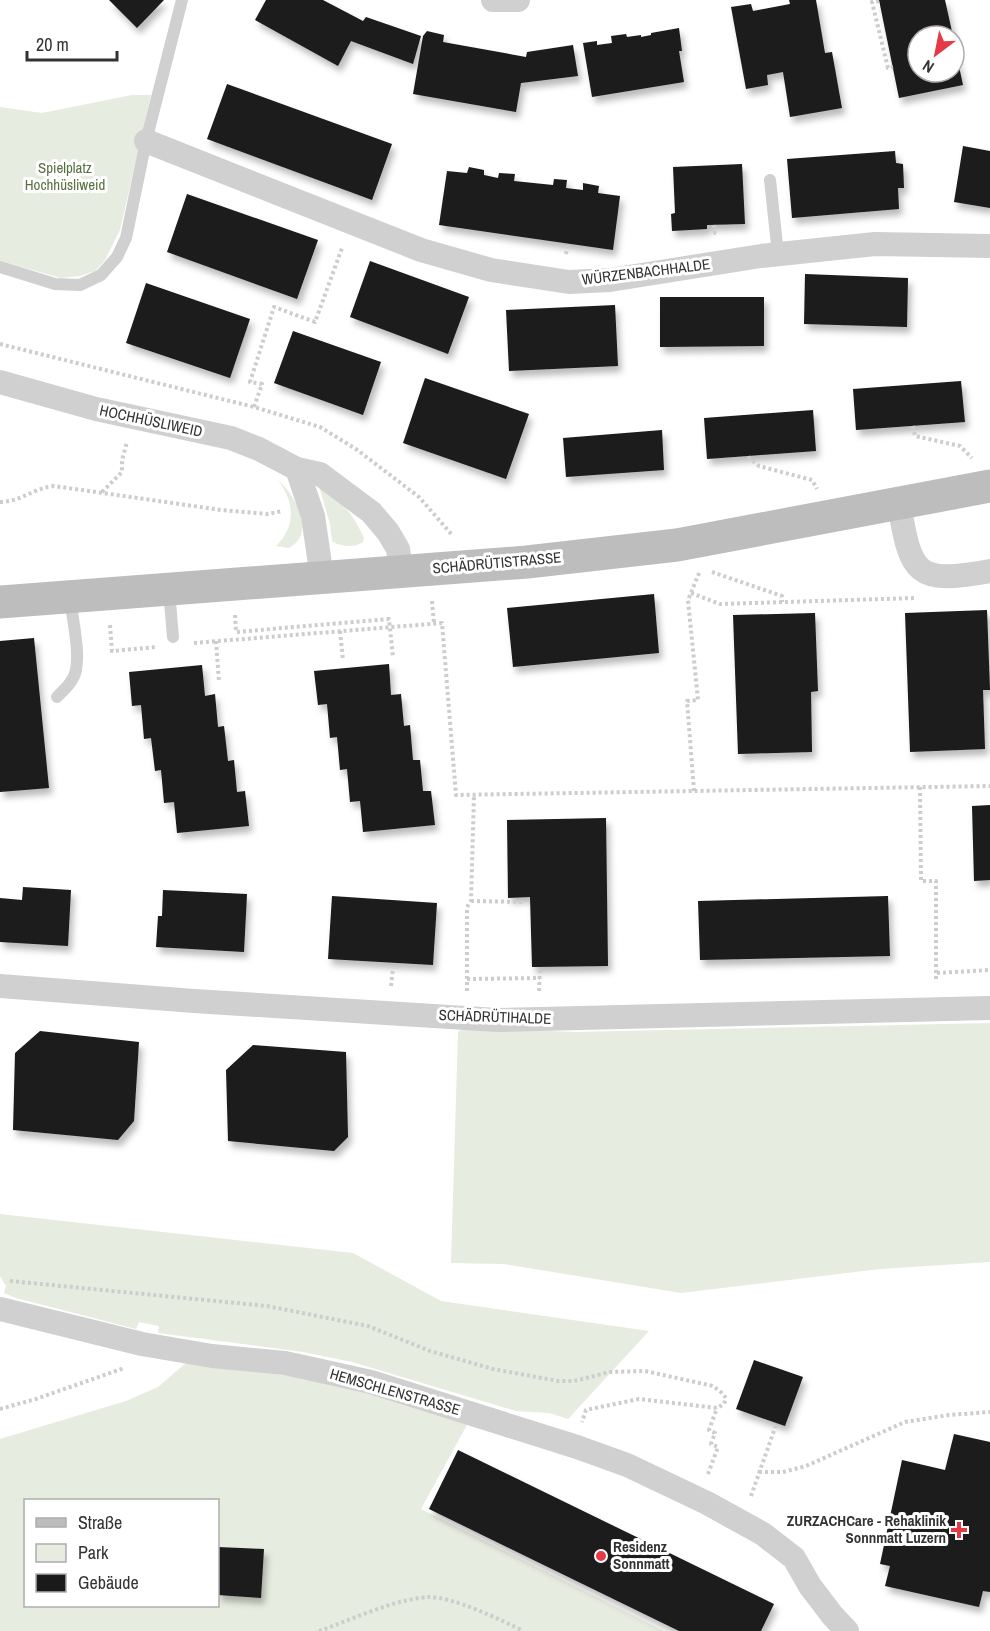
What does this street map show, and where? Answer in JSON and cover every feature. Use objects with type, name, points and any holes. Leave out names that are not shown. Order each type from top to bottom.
[{"type":"main road","name":"SCHÄDRÜTISTRASSE","points":[[0,602],[527,562],[677,545],[899,504],[986,471]]},
{"type":"street","points":[[493,0],[518,0]]},
{"type":"street","name":"WÜRZENBACHHALDE","points":[[146,141],[421,250],[491,270],[569,282],[610,280],[778,254],[875,244],[990,246]]},
{"type":"street","name":"HOCHHÜSLIWEID","points":[[0,382],[96,409],[231,438],[259,449],[297,469],[320,474],[371,512],[388,532],[398,549],[401,570]]},
{"type":"street","points":[[297,469],[313,516],[322,578]]},
{"type":"street","points":[[899,504],[908,552],[920,569],[938,577],[990,571]]},
{"type":"street","name":"SCHÄDRÜTIHALDE","points":[[0,986],[497,1020],[990,1008]]},
{"type":"street","name":"HEMSCHLENSTRASSE","points":[[0,1309],[142,1344],[212,1356],[285,1364],[371,1382],[577,1447],[707,1492],[794,1558],[810,1586],[847,1631]]},
{"type":"lane","points":[[0,267],[55,284],[80,285],[101,275],[117,257],[126,238],[146,141],[182,0]]},
{"type":"lane","points":[[770,180],[778,254]]},
{"type":"lane","points":[[169,590],[173,637]]},
{"type":"lane","points":[[57,697],[68,687],[76,671],[77,658],[70,597]]},
{"type":"path","points":[[879,1],[872,1],[888,68],[893,67]]},
{"type":"path","points":[[254,407],[262,384],[250,382],[274,307],[315,322],[351,222]]},
{"type":"path","points":[[913,426],[915,436],[960,446],[986,471]]},
{"type":"path","points":[[102,492],[122,472],[122,460],[130,434]]},
{"type":"path","points":[[748,457],[759,466],[812,480],[817,489]]},
{"type":"path","points":[[961,460],[972,458]]},
{"type":"path","points":[[0,502],[13,502],[40,488],[54,486],[221,510],[267,514],[287,510]]},
{"type":"path","points":[[806,491],[828,487]]},
{"type":"path","points":[[447,541],[453,537]]},
{"type":"path","points":[[694,791],[687,701],[698,700],[688,600],[701,568]]},
{"type":"path","points":[[711,572],[782,596],[782,602]]},
{"type":"path","points":[[691,593],[720,604],[916,598],[922,590],[927,573]]},
{"type":"path","points":[[432,595],[434,624]]},
{"type":"path","points":[[235,612],[236,632],[389,619],[393,657]]},
{"type":"path","points":[[109,622],[112,651],[158,647]]},
{"type":"path","points":[[192,644],[442,623],[456,795],[990,786]]},
{"type":"path","points":[[340,631],[343,660]]},
{"type":"path","points":[[216,641],[219,682]]},
{"type":"path","points":[[920,787],[921,881],[936,881],[936,982]]},
{"type":"path","points":[[467,991],[467,907],[471,901],[474,795]]},
{"type":"path","points":[[471,901],[525,902]]},
{"type":"path","points":[[391,987],[393,968]]},
{"type":"path","points":[[539,991],[540,970]]},
{"type":"path","points":[[937,973],[990,970]]},
{"type":"path","points":[[467,979],[540,978]]},
{"type":"path","points":[[0,1280],[267,1306],[368,1326],[430,1351],[493,1369],[558,1381],[574,1381],[610,1372],[645,1371],[713,1386],[726,1398],[724,1404],[717,1408],[639,1399],[586,1410],[577,1447]]},
{"type":"path","points":[[0,1409],[117,1372],[133,1360],[142,1344]]},
{"type":"path","points":[[707,1492],[718,1447],[711,1444],[715,1433],[709,1430],[717,1408]]},
{"type":"path","points":[[759,1472],[783,1472],[806,1466],[905,1422],[949,1414],[990,1412]]},
{"type":"path","points":[[748,1503],[776,1425]]},
{"type":"path","points":[[319,1631],[402,1601],[430,1597],[451,1601],[523,1631]]},
{"type":"green space","name":"Spielplatz Hochhüsliweid","points":[[132,95],[151,95],[120,230],[105,260],[95,271],[80,276],[61,278],[0,261],[0,107],[42,113]]},
{"type":"green space","points":[[278,480],[296,504],[302,524],[297,541],[289,548],[276,546],[287,530],[291,513],[287,496]]},
{"type":"green space","points":[[319,486],[350,514],[364,538],[363,542],[348,546],[332,541],[330,524]]},
{"type":"green space","points":[[990,1023],[990,1262],[880,1269],[681,1293],[504,1264],[451,1263],[458,1032],[464,1028],[576,1032]]},
{"type":"green space","points":[[0,1214],[353,1253],[441,1301],[649,1331],[568,1419],[549,1413],[516,1411],[352,1362],[303,1352],[158,1333],[159,1326],[139,1322],[136,1329],[16,1298],[4,1293],[6,1286],[0,1276]]},
{"type":"green space","points":[[187,1362],[334,1382],[468,1423],[421,1509],[664,1631],[0,1631],[0,1439],[126,1401],[158,1387]]},
{"type":"building","points":[[109,0],[164,0],[137,28]]},
{"type":"building","points":[[266,0],[323,0],[363,21],[366,17],[421,36],[413,64],[351,41],[338,66],[255,20]]},
{"type":"building","points":[[789,0],[816,0],[825,53],[832,52],[842,108],[790,117],[783,72],[767,75],[768,85],[746,89],[731,7],[751,4],[753,11],[790,4]]},
{"type":"building","points":[[879,0],[945,0],[950,24],[906,24],[906,84],[963,85],[899,98]]},
{"type":"building","points":[[679,28],[682,51],[679,51],[684,82],[592,97],[583,43],[597,41],[597,45],[612,43],[611,36],[626,34],[627,37],[641,35],[641,37]]},
{"type":"building","points":[[427,31],[444,35],[443,42],[526,57],[527,52],[573,45],[578,76],[521,83],[516,112],[413,94],[423,36]]},
{"type":"building","points":[[227,84],[392,144],[372,200],[207,139]]},
{"type":"building","points":[[963,146],[990,151],[990,208],[954,202]]},
{"type":"building","points":[[895,151],[896,163],[903,164],[904,188],[898,188],[899,209],[792,218],[787,159]]},
{"type":"building","points":[[742,164],[745,224],[707,225],[707,229],[672,231],[671,214],[675,213],[673,167]]},
{"type":"building","points":[[469,167],[484,170],[484,175],[498,178],[499,173],[515,174],[514,181],[553,185],[554,179],[567,180],[566,188],[583,190],[583,183],[599,186],[598,193],[620,196],[613,250],[439,225],[447,171],[467,173]]},
{"type":"building","points":[[187,194],[318,240],[297,299],[167,252]]},
{"type":"building","points":[[370,261],[469,297],[448,354],[350,317]]},
{"type":"building","points":[[805,274],[908,278],[907,327],[804,324]]},
{"type":"building","points":[[146,283],[250,319],[230,378],[126,343]]},
{"type":"building","points":[[660,297],[764,297],[764,346],[660,347]]},
{"type":"building","points":[[615,305],[618,366],[509,371],[506,310]]},
{"type":"building","points":[[293,331],[381,362],[363,415],[274,383]]},
{"type":"building","points":[[425,378],[529,414],[506,479],[403,443]]},
{"type":"building","points":[[961,381],[965,422],[856,430],[853,389]]},
{"type":"building","points":[[813,410],[816,451],[707,459],[704,418]]},
{"type":"building","points":[[662,430],[664,470],[566,477],[563,438]]},
{"type":"building","points":[[654,594],[659,653],[513,667],[507,608]]},
{"type":"building","points":[[987,610],[990,690],[983,690],[985,749],[910,752],[905,613]]},
{"type":"building","points":[[815,613],[818,691],[811,692],[812,752],[738,754],[733,615]]},
{"type":"building","points":[[34,638],[49,788],[0,792],[0,641]]},
{"type":"building","points":[[389,664],[391,695],[401,694],[404,726],[410,725],[413,760],[420,760],[423,791],[431,791],[435,825],[363,832],[360,801],[350,802],[347,769],[340,770],[337,737],[330,738],[327,704],[318,705],[314,671]]},
{"type":"building","points":[[202,665],[205,696],[215,694],[218,727],[224,726],[228,761],[234,760],[237,792],[245,791],[249,826],[177,833],[174,802],[164,803],[161,770],[155,771],[151,738],[144,739],[141,705],[132,706],[129,672]]},
{"type":"building","points":[[990,805],[990,880],[974,881],[972,806]]},
{"type":"building","points":[[606,818],[608,966],[532,967],[530,897],[508,898],[507,820]]},
{"type":"building","points":[[23,887],[71,890],[68,946],[0,942],[0,898],[22,900]]},
{"type":"building","points":[[163,890],[247,894],[244,952],[156,947],[158,916],[162,916]]},
{"type":"building","points":[[332,896],[437,903],[433,965],[328,959]]},
{"type":"building","points":[[888,896],[890,956],[700,960],[698,901]]},
{"type":"building","points":[[40,1031],[139,1042],[134,1121],[118,1140],[13,1130],[15,1053]]},
{"type":"building","points":[[253,1045],[346,1052],[348,1137],[334,1151],[228,1141],[226,1070]]},
{"type":"building","points":[[754,1360],[803,1377],[785,1426],[736,1409]]},
{"type":"building","points":[[954,1434],[990,1442],[990,1592],[983,1591],[979,1607],[885,1586],[890,1566],[880,1564],[902,1460],[945,1470]]},
{"type":"building","name":"Residenz Sonnmatt","points":[[458,1450],[774,1604],[761,1631],[679,1631],[429,1509]]},
{"type":"building","points":[[219,1547],[264,1549],[261,1598],[219,1595]]},
{"type":"place","name":"ZURZACHCare - Rehaklinik Sonnmatt Luzern","points":[[959,1530]]},
{"type":"place","name":"Residenz Sonnmatt","points":[[601,1556]]}]
